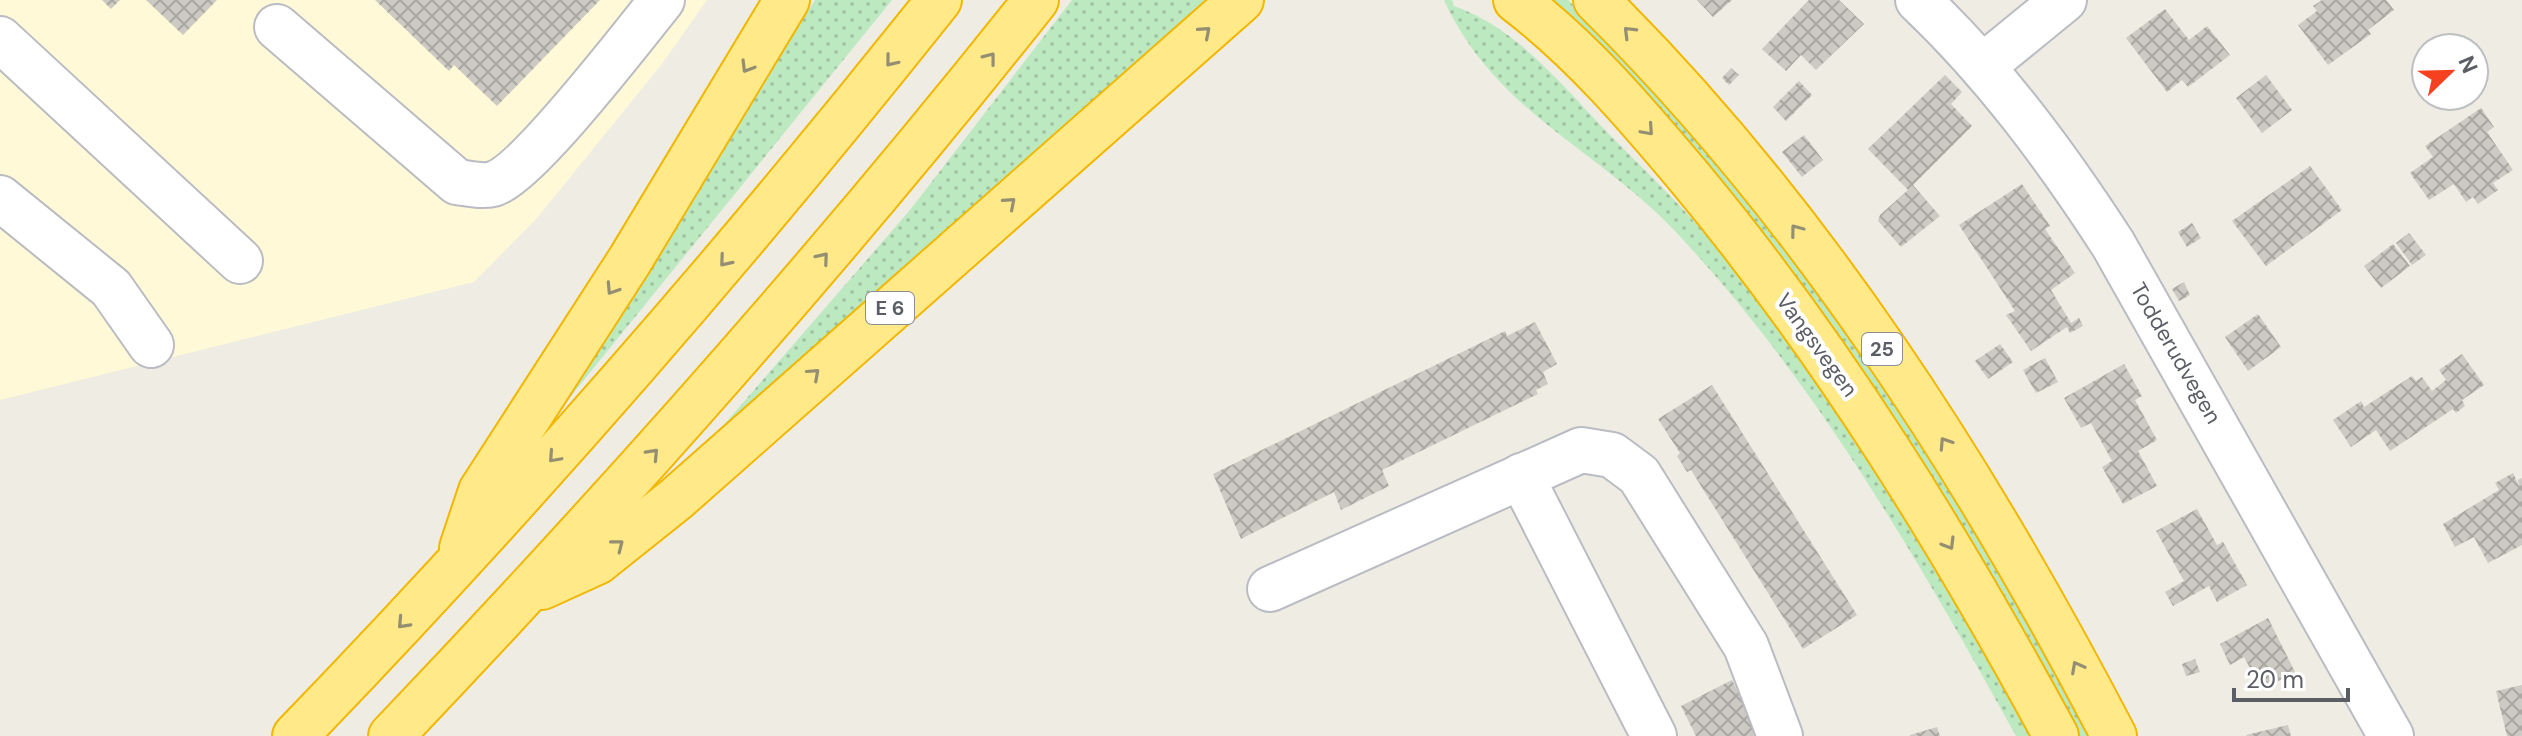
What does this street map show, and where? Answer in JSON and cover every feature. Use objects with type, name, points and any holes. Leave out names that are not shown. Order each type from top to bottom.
[{"type":"highway","points":[[456,566],[481,491],[630,260],[787,0]]},
{"type":"highway","points":[[295,736],[456,566],[657,341],[939,0]]},
{"type":"highway","name":"E 6","points":[[391,736],[700,403],[962,93],[1036,0]]},
{"type":"highway","name":"E 6","points":[[525,595],[597,562],[676,499],[1241,0]]},
{"type":"highway","name":"Vangsvegen","points":[[1516,0],[1556,33],[1663,146],[1825,354],[1948,542],[2056,736]]},
{"type":"highway","name":"25","points":[[1596,0],[1645,48],[1761,184],[1906,382],[1993,517],[2114,736]]},
{"type":"street","points":[[277,27],[457,182],[492,185],[518,169],[542,144],[662,0]]},
{"type":"street","name":"Todderudvegen","points":[[1918,0],[1983,66],[2067,173],[2113,244],[2391,736]]},
{"type":"street","points":[[1983,66],[2064,0]]},
{"type":"street","points":[[0,39],[240,261]]},
{"type":"street","points":[[0,198],[111,288],[151,345]]},
{"type":"street","points":[[1270,589],[1581,450],[1612,455],[1639,475],[1746,646],[1780,736]]},
{"type":"street","points":[[1521,476],[1654,736]]},
{"type":"shaded area","points":[[0,0],[707,0],[661,65],[537,218],[474,282],[0,400]]},
{"type":"green space","points":[[815,0],[892,0],[558,412]]},
{"type":"green space","points":[[1072,0],[1204,0],[1200,9],[702,450],[910,210]]},
{"type":"green space","points":[[1444,0],[1452,0],[1454,6],[1498,28],[1537,60],[1712,242],[1801,359],[1884,481],[1960,607],[2031,736],[2016,736],[1901,537],[1817,407],[1772,345],[1673,229],[1611,174],[1548,125],[1490,71],[1465,38]]},
{"type":"green space","points":[[1553,0],[1568,0],[1645,82],[1719,167],[1856,348],[1980,539],[2089,736],[2076,736],[1980,557],[1920,460],[1596,45]]},
{"type":"building","points":[[102,0],[120,0],[111,9]]},
{"type":"building","points":[[146,0],[217,0],[183,35]]},
{"type":"building","points":[[375,0],[600,0],[497,106],[454,65],[449,71]]},
{"type":"building","points":[[1697,0],[1732,0],[1713,17]]},
{"type":"building","points":[[1809,0],[1839,0],[1864,24],[1816,70],[1801,55],[1786,71],[1762,49]]},
{"type":"building","points":[[2322,0],[2386,0],[2394,10],[2368,30],[2371,34],[2328,65],[2298,25],[2317,11],[2313,6]]},
{"type":"building","points":[[2165,9],[2189,40],[2207,26],[2230,55],[2188,87],[2182,80],[2167,92],[2126,38]]},
{"type":"building","points":[[1731,68],[1739,75],[1729,85],[1722,78]]},
{"type":"building","points":[[1945,75],[1962,92],[1951,104],[1972,126],[1913,185],[1940,216],[1901,247],[1878,221],[1880,215],[1908,190],[1868,149]]},
{"type":"building","points":[[2266,75],[2292,110],[2262,133],[2236,98]]},
{"type":"building","points":[[1799,81],[1812,95],[1786,121],[1773,107]]},
{"type":"building","points":[[2475,112],[2484,112],[2494,127],[2487,132],[2513,170],[2493,183],[2498,190],[2478,204],[2473,197],[2466,202],[2454,184],[2429,200],[2410,173],[2433,157],[2425,146]]},
{"type":"building","points":[[1804,135],[1823,160],[1802,177],[1782,152]]},
{"type":"building","points":[[2310,166],[2342,210],[2266,266],[2232,221]]},
{"type":"building","points":[[2022,184],[2050,226],[2045,229],[2075,273],[2051,290],[2071,323],[2079,318],[2083,326],[2070,333],[2067,327],[2031,351],[2006,315],[2015,311],[1959,225]]},
{"type":"building","points":[[2192,223],[2201,238],[2187,247],[2178,232]]},
{"type":"building","points":[[2409,233],[2426,255],[2412,265],[2396,243]]},
{"type":"building","points":[[2393,244],[2410,266],[2381,288],[2364,266]]},
{"type":"building","points":[[2184,282],[2190,295],[2179,301],[2172,289]]},
{"type":"building","points":[[2258,314],[2281,347],[2248,371],[2225,337]]},
{"type":"building","points":[[1535,322],[1557,364],[1543,372],[1548,384],[1536,390],[1538,394],[1382,470],[1389,486],[1341,510],[1334,492],[1241,539],[1213,474],[1505,331],[1507,336]]},
{"type":"building","points":[[2000,344],[2013,362],[1988,379],[1975,361]]},
{"type":"building","points":[[2462,354],[2484,385],[2462,400],[2465,406],[2456,413],[2453,409],[2390,451],[2376,430],[2351,447],[2333,420],[2361,401],[2364,407],[2412,376],[2416,381],[2422,377],[2432,391],[2446,380],[2439,370]]},
{"type":"building","points":[[2045,358],[2058,382],[2036,393],[2023,370]]},
{"type":"building","points":[[2124,364],[2142,396],[2135,400],[2157,440],[2138,451],[2157,486],[2123,504],[2102,467],[2112,461],[2091,423],[2081,428],[2064,398]]},
{"type":"building","points":[[1712,385],[1857,615],[1803,649],[1691,470],[1687,472],[1677,456],[1680,453],[1658,419]]},
{"type":"building","points":[[2513,473],[2519,486],[2518,480],[2522,478],[2522,545],[2488,563],[2474,537],[2455,547],[2443,524],[2499,490],[2495,483]]},
{"type":"building","points":[[2197,509],[2217,545],[2223,542],[2247,585],[2217,602],[2209,586],[2173,606],[2165,592],[2184,581],[2156,531]]},
{"type":"building","points":[[2268,618],[2295,672],[2262,690],[2244,657],[2230,665],[2220,644]]},
{"type":"building","points":[[2195,659],[2200,672],[2186,676],[2182,664]]},
{"type":"building","points":[[1732,680],[1760,736],[1696,736],[1681,706]]},
{"type":"building","points":[[2522,685],[2522,736],[2507,736],[2496,691]]},
{"type":"building","points":[[2288,725],[2291,736],[2246,735]]},
{"type":"building","points":[[1937,727],[1940,736],[1910,736],[1910,735]]}]
